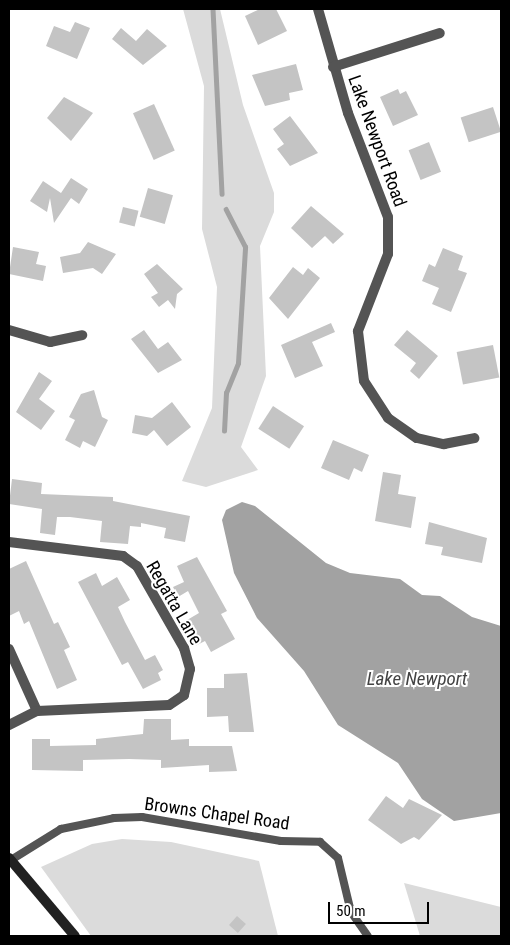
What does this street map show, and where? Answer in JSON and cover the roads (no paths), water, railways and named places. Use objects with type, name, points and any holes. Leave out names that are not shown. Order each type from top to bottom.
[{"type":"street","name":"Lake Newport Road","points":[[318,9],[333,67],[384,198],[390,235],[383,271],[358,331],[364,382],[388,418],[417,438],[444,444],[474,438]]},
{"type":"street","points":[[333,67],[440,33]]},
{"type":"street","points":[[9,330],[50,342],[82,335]]},
{"type":"street","name":"Regatta Lane","points":[[9,542],[123,556],[137,566],[184,648],[190,669],[184,695],[169,705],[37,711],[9,725]]},
{"type":"street","points":[[9,649],[37,711]]},
{"type":"street","points":[[10,859],[75,936]]},
{"type":"lane","name":"Browns Chapel Road","points":[[10,859],[61,829],[114,818],[142,817],[281,841],[320,842],[338,858],[352,912],[368,936]]},
{"type":"water","name":"Lake Newport","points":[[242,502],[255,506],[326,563],[350,573],[400,579],[422,595],[440,596],[472,617],[501,626],[501,813],[454,821],[422,799],[398,763],[338,725],[304,671],[257,618],[234,573],[222,520],[226,510]]},
{"type":"waterway","points":[[213,9],[222,194]]},
{"type":"waterway","points":[[224,431],[226,393],[238,363],[245,247],[226,210]]}]
